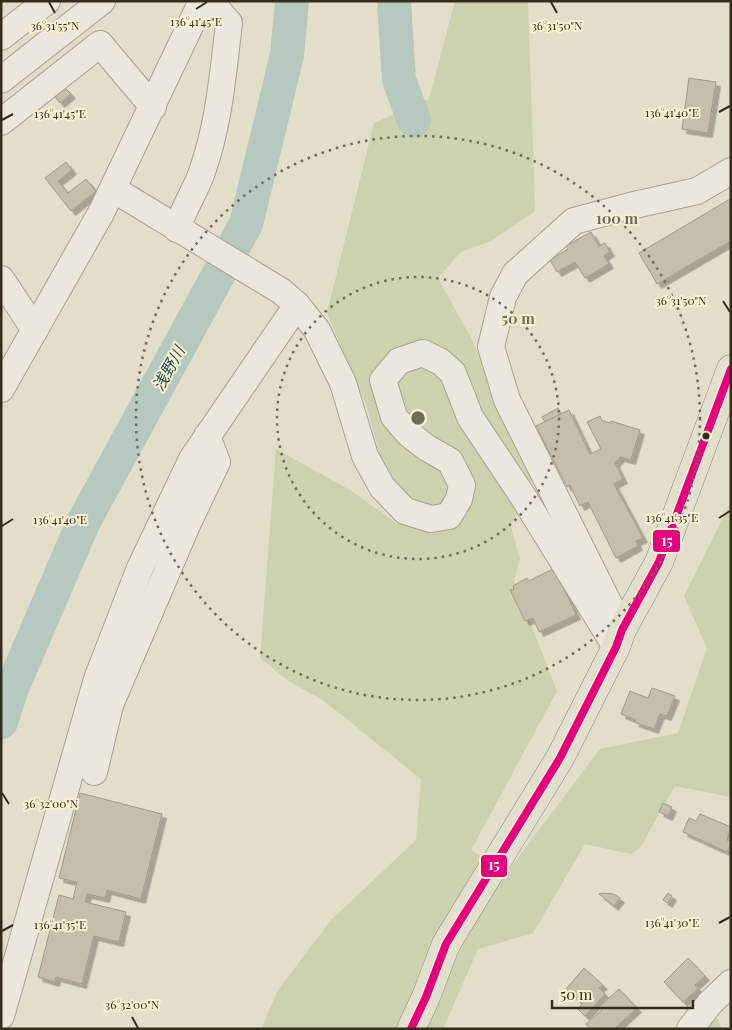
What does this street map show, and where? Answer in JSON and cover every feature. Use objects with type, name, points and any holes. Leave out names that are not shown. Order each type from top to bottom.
[{"type":"main road","points":[[411,1029],[446,944],[560,758],[659,562],[731,369]]},
{"type":"street","points":[[1,37],[47,1]]},
{"type":"street","points":[[1,80],[102,1]]},
{"type":"street","points":[[1,389],[114,189],[202,1]]},
{"type":"street","points":[[181,231],[182,212],[202,174],[216,125],[229,23],[210,1]]},
{"type":"street","points":[[1,122],[100,44],[153,107]]},
{"type":"street","points":[[619,639],[507,400],[491,347],[502,297],[515,274],[574,221],[697,191],[731,171]]},
{"type":"street","points":[[114,189],[289,298],[317,330],[343,383],[365,456],[382,487],[404,511],[431,519],[449,516],[459,499],[462,485],[450,461],[427,448],[409,434],[394,417],[383,380],[399,361],[423,353],[441,362],[453,373],[470,417],[619,639]]},
{"type":"street","points":[[1,279],[35,330]]},
{"type":"street","points":[[1,1016],[97,679],[140,568],[192,459],[289,298]]},
{"type":"street","points":[[94,772],[110,705],[183,534],[217,462],[207,436]]},
{"type":"street","points":[[690,1029],[710,1003],[731,983]]},
{"type":"green space","points":[[455,1],[528,1],[535,211],[491,241],[461,252],[438,278],[471,338],[532,480],[511,527],[520,559],[514,581],[557,691],[471,850],[508,871],[600,749],[678,733],[707,648],[684,596],[731,501],[731,797],[675,786],[640,848],[631,854],[585,844],[533,933],[478,949],[443,1029],[261,1029],[278,990],[332,919],[416,840],[421,779],[323,700],[290,682],[260,658],[276,449],[350,490],[398,524],[367,406],[327,313],[374,123],[429,99]]},
{"type":"green space","points":[[714,1014],[723,1029],[703,1029]]},
{"type":"building","points":[[689,78],[716,82],[708,133],[682,129]]},
{"type":"building","points":[[63,86],[71,94],[60,103],[53,94]]},
{"type":"building","points":[[66,162],[72,170],[58,181],[68,193],[86,179],[96,191],[71,211],[45,178]]},
{"type":"building","points":[[730,199],[731,241],[657,284],[639,253]]},
{"type":"building","points":[[591,232],[599,246],[605,243],[610,252],[604,256],[609,264],[585,278],[575,262],[557,272],[550,260],[568,249],[566,246]]},
{"type":"building","points":[[558,408],[561,414],[545,422],[542,417]]},
{"type":"building","points":[[569,410],[590,454],[601,449],[587,422],[600,416],[602,421],[611,423],[611,421],[640,430],[631,460],[620,457],[615,463],[623,479],[614,484],[643,538],[636,541],[638,546],[616,558],[588,502],[580,506],[570,485],[567,487],[536,426]]},
{"type":"building","points":[[555,568],[576,615],[539,632],[533,618],[525,621],[510,590],[514,589],[513,586],[527,578],[529,581]]},
{"type":"building","points":[[652,688],[675,696],[667,716],[660,714],[654,729],[634,722],[636,720],[621,714],[630,691],[648,698]]},
{"type":"building","points":[[80,793],[162,814],[141,899],[107,890],[105,898],[87,894],[85,902],[126,912],[119,942],[94,936],[82,984],[56,977],[55,982],[38,977],[59,895],[73,899],[77,882],[59,878]]},
{"type":"building","points":[[663,803],[672,807],[668,816],[659,812]]},
{"type":"building","points":[[700,814],[731,827],[727,840],[731,841],[731,844],[727,852],[683,832],[689,818],[696,821]]},
{"type":"building","points":[[668,893],[672,896],[668,903],[663,900]]},
{"type":"building","points":[[599,894],[614,894],[620,898],[614,906]]},
{"type":"building","points":[[688,958],[705,976],[695,985],[698,989],[683,1002],[664,982]]},
{"type":"building","points":[[584,968],[603,985],[599,988],[605,994],[585,1016],[578,1009],[582,1004],[566,989]]},
{"type":"building","points":[[619,989],[637,1008],[614,1029],[590,1029],[586,1024],[602,1010],[599,1007]]},
{"type":"waterway","name":"浅野川","points":[[1,722],[12,688],[84,521],[246,224],[287,55],[292,1]]},
{"type":"waterway","points":[[394,1],[399,80],[414,120]]},
{"type":"transit line","name":"15","points":[[411,1029],[426,997],[446,944],[560,758],[616,647],[622,630],[659,562],[731,369]]}]
